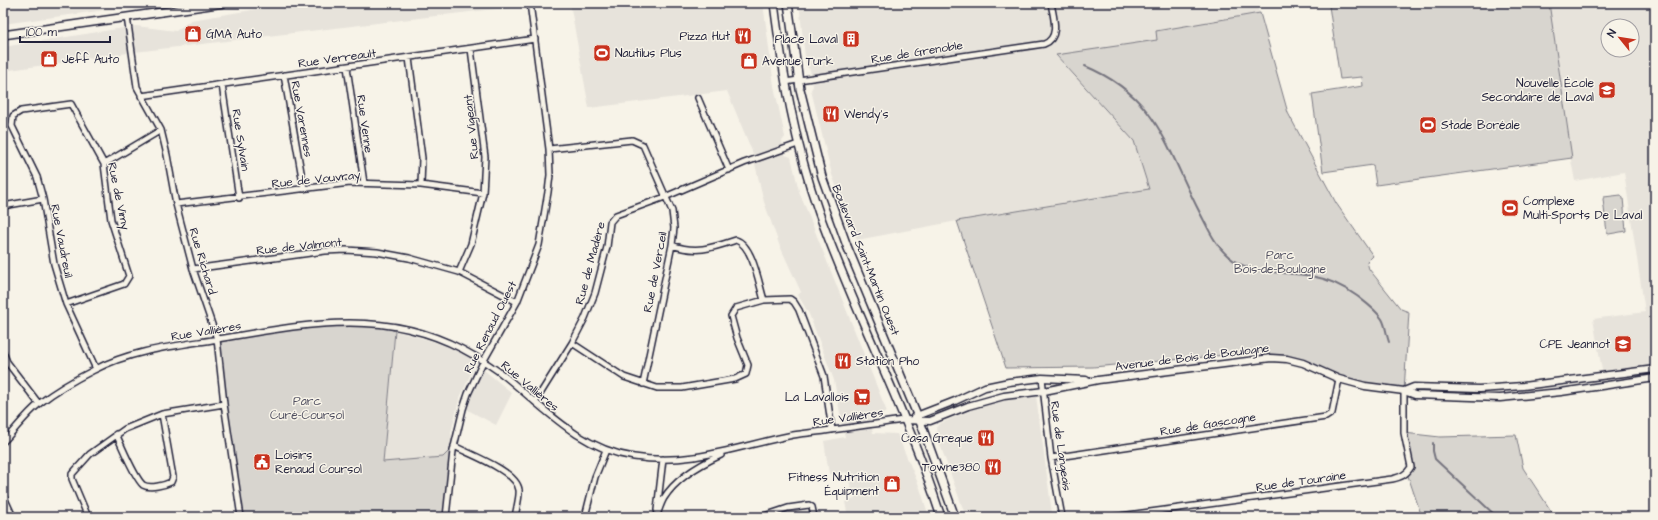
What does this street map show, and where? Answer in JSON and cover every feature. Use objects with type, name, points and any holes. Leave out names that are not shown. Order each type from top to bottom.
[{"type":"main road","points":[[3,35],[224,3]]},
{"type":"main road","name":"Boulevard Saint-Martin Ouest","points":[[774,3],[785,82],[798,144],[809,183],[827,234],[904,420],[941,517]]},
{"type":"main road","name":"Boulevard Saint-Martin Ouest","points":[[788,3],[798,81],[815,156],[833,211],[919,418],[956,517]]},
{"type":"street","name":"Rue Renaud Ouest","points":[[446,517],[454,446],[457,430],[468,394],[483,362],[517,302],[538,245],[549,181],[549,149],[530,3]]},
{"type":"street","name":"Rue de Grenoble","points":[[785,82],[1008,48],[1038,45],[1050,41],[1053,37],[1055,30],[1051,3]]},
{"type":"street","name":"Rue Richard","points":[[127,17],[136,84],[141,96],[161,130],[176,204],[194,269],[217,339],[224,404],[241,517]]},
{"type":"street","name":"Rue Verreault","points":[[141,96],[535,39]]},
{"type":"street","name":"Rue Vigeant","points":[[459,272],[471,244],[483,193],[485,158],[471,48]]},
{"type":"street","points":[[409,58],[422,158],[421,185]]},
{"type":"street","name":"Rue Venne","points":[[347,67],[364,183]]},
{"type":"street","name":"Rue Varennes","points":[[284,75],[304,189]]},
{"type":"street","name":"Rue Sylvain","points":[[222,85],[240,198]]},
{"type":"street","points":[[698,98],[729,170]]},
{"type":"street","name":"Rue Vaudreuil","points":[[71,104],[21,111],[13,116],[12,126],[37,176],[43,198],[54,264],[66,304],[96,369]]},
{"type":"street","name":"Rue de Vimy","points":[[66,304],[124,284],[129,276],[111,220],[104,164],[71,104]]},
{"type":"street","points":[[104,164],[161,130]]},
{"type":"street","name":"Rue de Verceil","points":[[549,149],[632,140],[643,145],[672,211],[674,228],[672,245],[643,384]]},
{"type":"street","name":"Rue de Madère","points":[[535,402],[572,343],[585,318],[595,293],[607,247],[610,222],[616,215],[798,144]]},
{"type":"street","name":"Rue de Vouvray","points":[[176,204],[240,198],[350,183],[421,185],[483,193]]},
{"type":"street","points":[[3,206],[43,198]]},
{"type":"street","points":[[672,245],[685,250],[696,250],[714,248],[736,240],[739,241],[749,251],[764,300]]},
{"type":"street","name":"Rue de Valmont","points":[[194,269],[325,251],[346,250],[377,252],[409,258],[459,272],[517,302]]},
{"type":"street","points":[[572,343],[624,377],[657,388],[682,388],[735,379],[746,374],[748,365],[737,338],[731,316],[736,308],[764,300],[790,299],[799,310],[824,376],[832,430]]},
{"type":"street","name":"Rue Vallières","points":[[3,442],[39,404],[96,369],[133,355],[160,348],[314,324],[347,322],[380,324],[426,334],[461,348],[505,376],[556,420],[580,438],[606,450],[634,457],[664,459],[689,458],[726,452],[793,436],[904,420]]},
{"type":"street","points":[[3,352],[7,362],[39,404]]},
{"type":"street","name":"Avenue de Bois de Boulogne","points":[[919,418],[930,421],[968,406],[997,398],[1098,380],[1271,358],[1288,359],[1303,363],[1339,379],[1365,386],[1404,391],[1415,395],[1500,398],[1561,392],[1655,378]]},
{"type":"street","name":"Avenue de Bois de Boulogne","points":[[1404,391],[1414,387],[1479,389],[1524,386],[1655,369]]},
{"type":"street","name":"Avenue de Bois de Boulogne","points":[[904,420],[919,418],[984,387],[1042,378],[1098,380]]},
{"type":"street","name":"Rue de Langeais","points":[[1042,378],[1052,458],[1062,517]]},
{"type":"street","name":"Rue de Gascogne","points":[[1052,458],[1326,417],[1332,413],[1339,379]]},
{"type":"street","name":"Rue de Touraine","points":[[1113,517],[1385,480],[1401,476],[1407,473],[1411,467],[1404,433],[1404,391]]},
{"type":"street","points":[[88,517],[72,479],[72,474],[90,454],[124,429],[162,414],[224,404]]},
{"type":"street","points":[[116,434],[138,478],[144,485],[148,487],[171,482],[173,477],[162,414]]},
{"type":"street","points":[[454,446],[505,472],[515,480],[520,490],[515,517]]},
{"type":"street","points":[[585,517],[596,477],[606,450]]},
{"type":"street","points":[[656,516],[664,498],[674,486],[704,463],[726,452]]},
{"type":"street","points":[[656,516],[664,459]]},
{"type":"street","points":[[3,495],[13,517]]},
{"type":"street","points":[[761,517],[788,508],[809,505],[812,507],[814,517]]},
{"type":"street","points":[[1162,510],[1163,517]]},
{"type":"shaded area","points":[[3,3],[157,3],[3,24]]},
{"type":"shaded area","points":[[295,3],[539,3],[523,7],[486,10],[135,52],[3,71],[3,47],[136,26],[176,31],[191,20]]},
{"type":"shaded area","points":[[570,3],[763,3],[774,86],[785,137],[782,141],[785,155],[791,157],[799,191],[887,412],[869,415],[873,433],[897,434],[920,488],[929,517],[848,517],[845,502],[855,499],[846,472],[829,474],[824,441],[845,437],[834,380],[809,314],[798,295],[801,292],[779,244],[764,202],[752,151],[727,91],[589,108]]},
{"type":"shaded area","points":[[799,3],[1254,3],[1260,13],[1157,33],[1157,40],[1056,56],[1134,141],[1149,190],[957,221],[857,240],[832,175],[811,90],[813,86],[810,70],[806,66]]},
{"type":"shaded area","name":"Nouvelle École Secondaire de Laval","points":[[1548,3],[1655,3],[1655,369],[1603,376],[1593,319],[1645,312],[1624,172],[1575,181],[1565,130]]},
{"type":"shaded area","points":[[395,331],[452,348],[477,360],[459,400],[451,433],[454,446],[443,457],[383,463]]},
{"type":"shaded area","points":[[484,370],[512,393],[496,425],[466,409]]},
{"type":"shaded area","points":[[1036,396],[1052,513],[1050,517],[966,517],[938,439],[936,428],[939,424],[976,408],[995,402]]},
{"type":"green space","points":[[1348,3],[1549,3],[1572,158],[1376,185],[1373,165],[1323,172],[1312,94],[1363,86],[1362,77],[1340,79],[1329,6]]},
{"type":"green space","name":"Parc Bois-de-Boulogne","points":[[1260,13],[1288,113],[1336,203],[1373,256],[1367,262],[1369,269],[1401,309],[1409,312],[1404,391],[1365,386],[1303,363],[1271,358],[1261,351],[1093,367],[1006,368],[957,221],[1149,189],[1134,141],[1056,55],[1157,40],[1156,31]]},
{"type":"green space","points":[[1621,195],[1623,198],[1626,231],[1609,234],[1607,233],[1603,199],[1604,197]]},
{"type":"green space","name":"Parc Curé-Coursol","points":[[314,324],[380,324],[395,331],[383,462],[443,457],[454,446],[446,517],[241,517],[217,339]]},
{"type":"green space","points":[[1404,433],[1440,437],[1516,435],[1523,468],[1555,517],[1422,517],[1407,473],[1411,467]]},
{"type":"waterway","points":[[1085,66],[1110,79],[1129,93],[1145,109],[1158,127],[1200,213],[1212,236],[1223,252],[1236,262],[1256,270],[1311,276],[1324,279],[1341,286],[1364,301],[1379,315],[1384,324],[1389,342]]},
{"type":"waterway","points":[[1433,443],[1435,459],[1497,517]]},
{"type":"place","name":"GMA Auto","points":[[193,34]]},
{"type":"place","name":"Pizza Hut","points":[[743,36]]},
{"type":"place","name":"Place Laval","points":[[851,39]]},
{"type":"place","name":"Nautilus Plus","points":[[602,53]]},
{"type":"place","name":"Jeff Auto","points":[[49,59]]},
{"type":"place","name":"Avenue Turk","points":[[749,61]]},
{"type":"place","name":"Nouvelle École Secondaire de Laval","points":[[1607,90]]},
{"type":"place","name":"Wendy's","points":[[831,114]]},
{"type":"place","name":"Stade Boréale","points":[[1428,125]]},
{"type":"place","name":"Complexe Multi-Sports De Laval","points":[[1510,208]]},
{"type":"place","name":"CPE Jeannot","points":[[1623,344]]},
{"type":"place","name":"Station Pho","points":[[843,361]]},
{"type":"place","name":"La Lavallois","points":[[862,397]]},
{"type":"place","name":"Casa Greque","points":[[986,438]]},
{"type":"place","name":"Loisirs Renaud Coursol","points":[[262,462]]},
{"type":"place","name":"Towne380","points":[[993,467]]},
{"type":"place","name":"Fitness Nutrition Équipment","points":[[892,484]]}]
